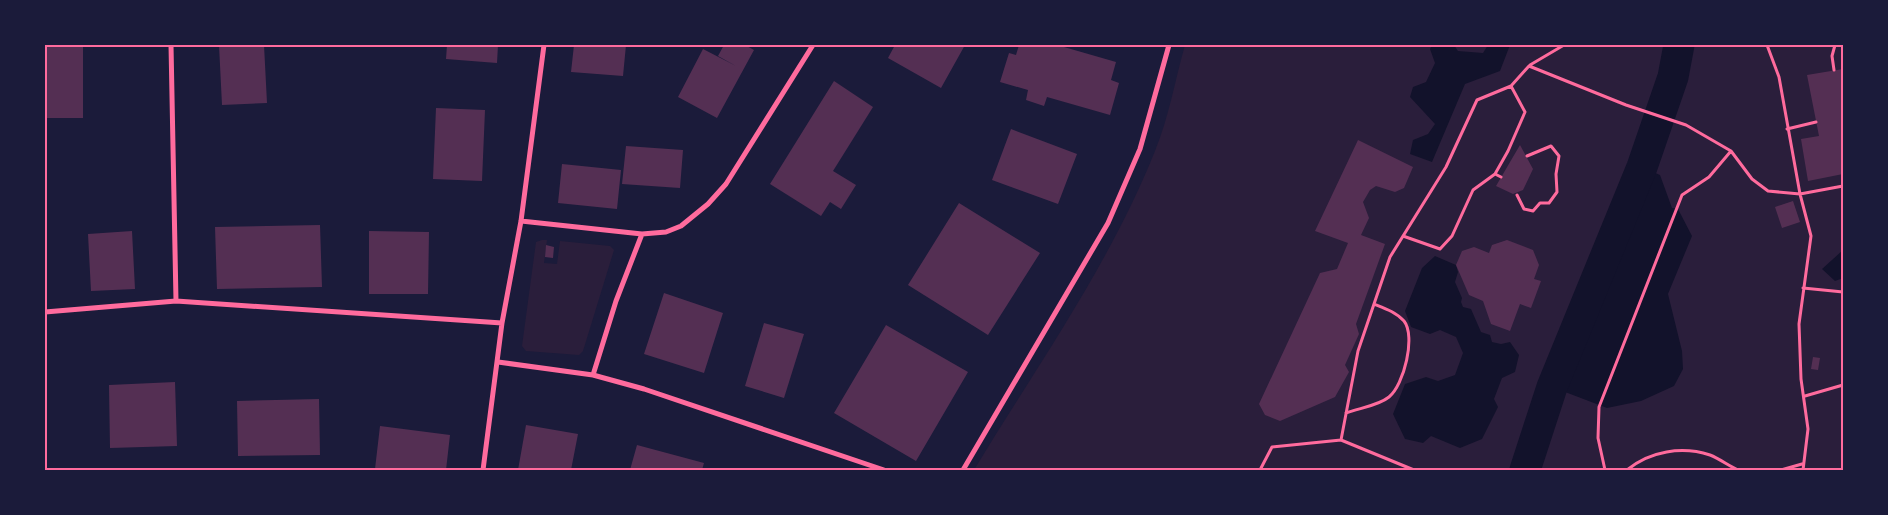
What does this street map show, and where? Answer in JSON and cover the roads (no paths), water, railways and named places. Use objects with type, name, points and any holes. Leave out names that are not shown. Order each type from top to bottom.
[{"type":"street","points":[[171,45],[176,301]]},
{"type":"street","points":[[482,470],[502,323],[521,221],[544,45]]},
{"type":"street","points":[[521,221],[642,234],[666,232],[681,226],[708,204],[726,184],[813,45]]},
{"type":"street","points":[[963,470],[1108,223],[1140,149],[1169,45]]},
{"type":"street","points":[[593,375],[616,301],[642,234]]},
{"type":"street","points":[[45,312],[176,301],[502,323]]},
{"type":"street","points":[[498,362],[593,375],[644,389],[884,470]]},
{"type":"waterway","points":[[1525,470],[1552,387],[1642,167],[1673,77],[1679,45]]}]
